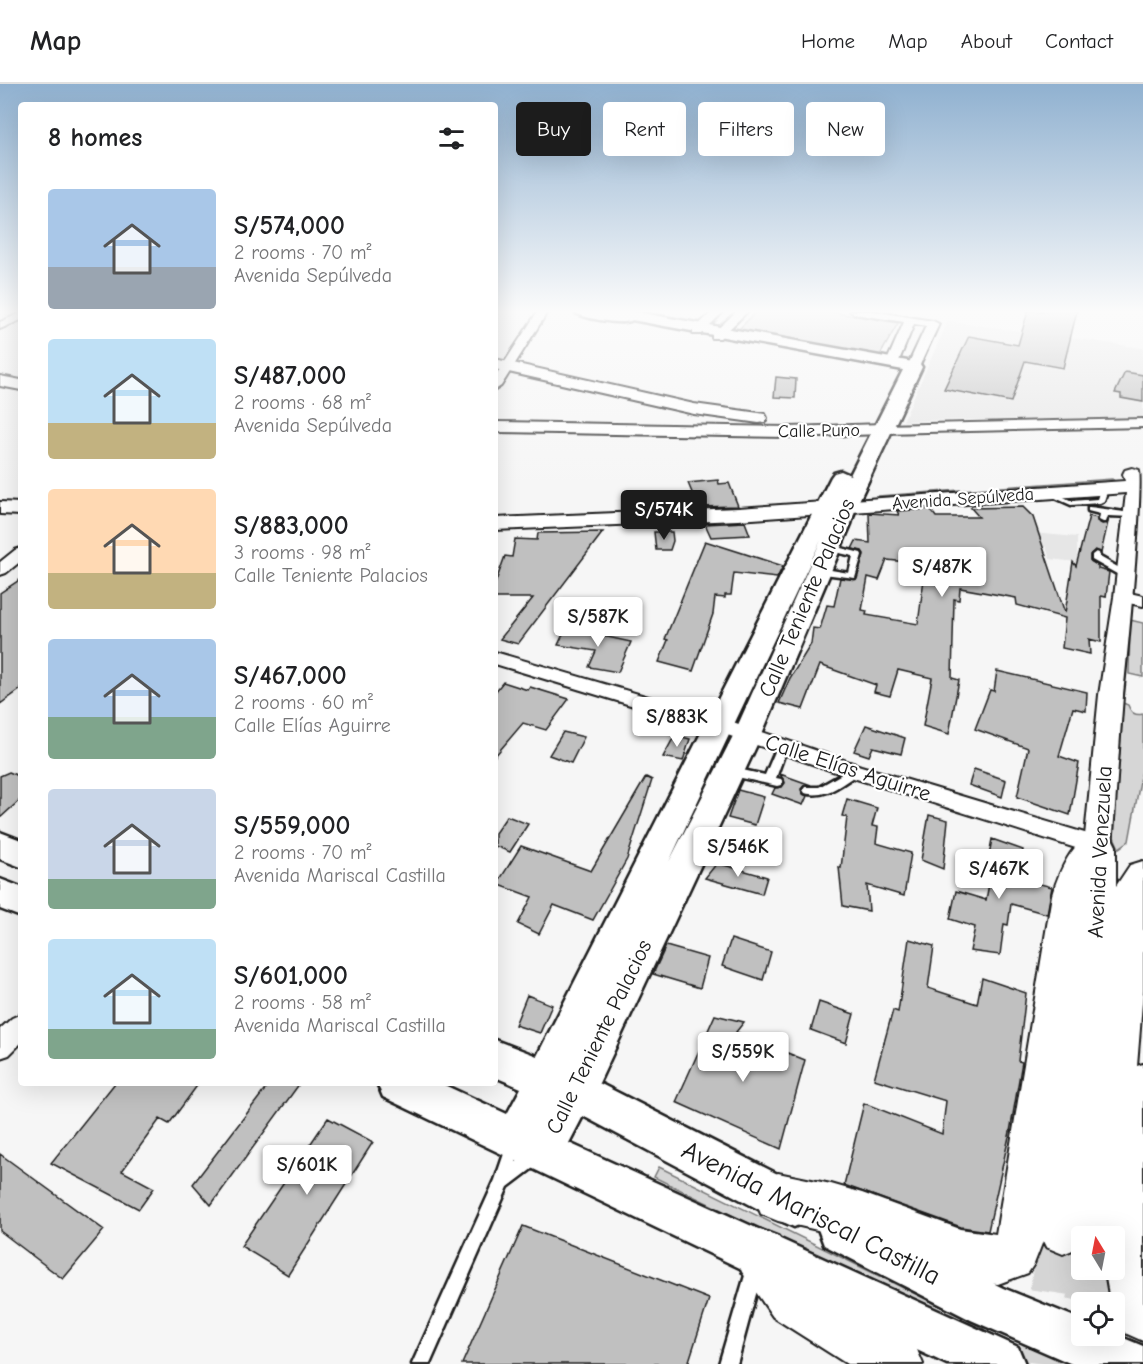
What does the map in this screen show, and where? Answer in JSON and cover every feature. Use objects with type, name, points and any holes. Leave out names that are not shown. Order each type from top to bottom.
[{"type":"main road","name":"Calle Teniente Palacios","points":[[529,1146],[734,730],[873,429],[910,371]]},
{"type":"main road","name":"Calle Teniente Palacios","points":[[873,409],[873,429]]},
{"type":"main road","name":"Calle Teniente Palacios","points":[[559,1085],[729,771],[734,730],[819,571],[840,524],[838,501]]},
{"type":"main road","points":[[0,845],[18,853]]},
{"type":"main road","points":[[778,1197],[863,1217],[945,1249],[1000,1260],[1012,1254],[1018,1242],[1024,1213],[1071,895],[1078,871],[1098,846]]},
{"type":"main road","name":"Avenida Venezuela","points":[[1081,1226],[1097,922],[1098,846]]},
{"type":"main road","name":"Avenida Venezuela","points":[[1082,1226],[1134,887],[1143,876]]},
{"type":"main road","points":[[0,893],[18,902]]},
{"type":"main road","name":"Avenida Mariscal Castilla","points":[[498,1059],[559,1085],[987,1304],[1129,1364]]},
{"type":"main road","points":[[1143,1085],[1130,1272],[1136,1301],[1143,1315]]},
{"type":"main road","points":[[403,1086],[760,1254],[1001,1364]]},
{"type":"main road","points":[[760,1254],[791,1299],[896,1364]]},
{"type":"street","points":[[526,371],[694,409],[873,429]]},
{"type":"street","points":[[0,381],[18,384]]},
{"type":"street","name":"Calle Puno","points":[[498,427],[789,432],[1143,423]]},
{"type":"street","name":"Avenida Sepúlveda","points":[[1042,487],[1104,489],[1138,480]]},
{"type":"street","name":"Avenida Sepúlveda","points":[[498,524],[564,523],[1138,480]]},
{"type":"street","name":"Avenida Venezuela","points":[[1098,846],[1111,695],[1131,591],[1132,515],[1138,480]]},
{"type":"street","name":"Avenida Sepúlveda","points":[[498,510],[568,510],[838,501]]},
{"type":"street","points":[[0,508],[18,509]]},
{"type":"street","points":[[0,522],[18,522]]},
{"type":"street","points":[[0,570],[18,555]]},
{"type":"street","name":"Calle Elías Aguirre","points":[[498,659],[734,730],[854,771],[1098,846]]},
{"type":"street","points":[[0,1046],[18,1029]]},
{"type":"lane","points":[[1042,487],[1075,504],[1100,501],[1104,489]]},
{"type":"lane","points":[[1091,509],[1103,516],[1132,515]]},
{"type":"lane","points":[[1096,555],[1095,558],[1131,591]]},
{"type":"lane","points":[[729,771],[773,781],[782,747]]},
{"type":"lane","points":[[809,790],[821,791],[854,771]]},
{"type":"lane","points":[[502,1182],[529,1146]]},
{"type":"lane","points":[[421,1364],[502,1182],[529,1146]]},
{"type":"lane","points":[[728,1364],[760,1254]]},
{"type":"shaded area","points":[[926,371],[1143,371],[1143,418],[903,421]]},
{"type":"shaded area","points":[[1112,479],[1118,483],[881,500],[879,496]]},
{"type":"shaded area","points":[[1021,532],[1077,537],[1077,562],[1050,559],[1046,547],[1024,544]]},
{"type":"shaded area","points":[[1130,620],[1143,623],[1143,677],[1129,674]]},
{"type":"shaded area","points":[[1123,703],[1128,705],[1134,713],[1143,714],[1143,765],[1129,841],[1119,848],[1114,837]]},
{"type":"shaded area","points":[[659,1167],[984,1328],[981,1337],[654,1177]]},
{"type":"building","points":[[953,371],[1022,371],[1011,402],[944,389]]},
{"type":"building","points":[[1125,372],[1143,375],[1143,402],[1121,398],[1121,394],[1115,393]]},
{"type":"building","points":[[776,377],[796,379],[795,398],[774,397]]},
{"type":"building","points":[[718,480],[719,484],[729,483],[738,506],[698,507],[688,483]]},
{"type":"building","points":[[1023,507],[1033,517],[1065,613],[1073,562],[1076,566],[1089,516],[1097,518],[1097,521],[1102,524],[1108,522],[1101,553],[1095,550],[1090,555],[1090,560],[1098,566],[1098,569],[1109,572],[1106,597],[1101,596],[1101,642],[1089,639],[1090,654],[1062,648],[1065,618],[1017,605],[1016,598],[960,588],[959,600],[954,599],[952,678],[959,680],[949,734],[923,726],[932,678],[898,670],[890,696],[874,692],[876,685],[820,665],[803,709],[779,703],[790,678],[811,644],[813,628],[820,629],[827,605],[834,606],[840,578],[857,579],[864,554],[862,551],[852,549],[856,541],[870,543],[869,513],[899,515],[897,511],[930,509],[936,517],[979,517],[971,508]],"holes":[[[887,560],[926,564],[918,624],[866,615],[867,611],[862,610],[868,577],[879,580]]]},
{"type":"building","points":[[745,522],[750,535],[711,537],[705,524]]},
{"type":"building","points":[[603,532],[518,644],[500,639],[533,598],[498,598],[498,576],[505,556],[512,557],[515,539],[537,540],[538,533]]},
{"type":"building","points":[[654,532],[672,532],[673,541],[670,550],[656,550]]},
{"type":"building","points":[[705,541],[783,566],[777,578],[734,573],[731,595],[725,595],[725,598],[715,597],[713,614],[693,671],[659,662],[668,640],[665,639]]},
{"type":"building","points":[[18,581],[18,691],[0,704],[0,593]]},
{"type":"building","points":[[566,628],[631,642],[618,672],[589,667],[596,651],[558,645]]},
{"type":"building","points":[[997,671],[1087,692],[1086,711],[1073,708],[1059,756],[1079,763],[1070,815],[1017,797],[1028,748],[975,729],[990,690],[994,691]]},
{"type":"building","points":[[503,682],[528,690],[530,687],[569,699],[546,730],[523,723],[498,752],[498,688]]},
{"type":"building","points":[[866,725],[905,738],[901,754],[873,747],[869,756],[854,751]]},
{"type":"building","points":[[563,732],[584,737],[571,763],[549,755]]},
{"type":"building","points":[[675,735],[690,739],[683,761],[663,757]]},
{"type":"building","points":[[974,769],[1006,780],[1002,797],[969,785]]},
{"type":"building","points":[[9,772],[18,776],[18,802],[0,818],[0,776]]},
{"type":"building","points":[[780,774],[811,785],[805,785],[801,789],[807,796],[803,805],[772,794],[775,788],[782,787],[785,783]]},
{"type":"building","points":[[646,777],[652,780],[627,859],[593,920],[554,905],[539,934],[518,924],[532,897],[498,884],[521,846],[591,871]]},
{"type":"building","points":[[738,790],[764,797],[755,825],[728,818]]},
{"type":"building","points":[[847,799],[877,808],[872,826],[878,827],[876,843],[911,853],[904,896],[867,885],[869,911],[843,906],[839,867],[841,868],[847,817],[842,816]]},
{"type":"building","points":[[929,815],[948,820],[943,869],[921,860]]},
{"type":"building","points":[[507,816],[528,824],[510,852],[498,847],[498,829]]},
{"type":"building","points":[[992,839],[1023,850],[1017,878],[1052,887],[1047,914],[1011,904],[1008,925],[1004,924],[1000,955],[970,951],[975,927],[950,919],[956,891],[986,900],[994,857],[989,855]]},
{"type":"building","points":[[717,863],[767,877],[762,894],[705,878]]},
{"type":"building","points":[[731,939],[771,952],[763,980],[722,966]]},
{"type":"building","points":[[909,939],[934,946],[928,988],[977,1004],[982,978],[1026,993],[1018,1061],[1022,1062],[1010,1132],[988,1231],[961,1227],[844,1185],[864,1103],[942,1134],[946,1101],[874,1079],[893,1010],[898,1012]]},
{"type":"building","points":[[666,946],[708,958],[700,988],[653,974]]},
{"type":"building","points":[[527,995],[552,1005],[540,1033],[515,1025]]},
{"type":"building","points":[[819,1002],[854,1014],[846,1043],[811,1030]]},
{"type":"building","points":[[715,1015],[744,1022],[736,1032],[805,1060],[781,1149],[676,1102]]},
{"type":"building","points":[[113,1086],[197,1086],[169,1124],[160,1119],[122,1171],[154,1188],[139,1209],[51,1163]]},
{"type":"building","points":[[268,1086],[298,1086],[211,1205],[193,1184]]},
{"type":"building","points":[[328,1118],[373,1142],[288,1275],[241,1246]]},
{"type":"building","points":[[0,1154],[104,1230],[63,1279],[0,1231]]},
{"type":"building","points":[[523,1226],[709,1299],[688,1364],[462,1364]]},
{"type":"tunnel","points":[[1043,1364],[1063,1230]]},
{"type":"tunnel","points":[[1092,1292],[1093,1280]]}]
